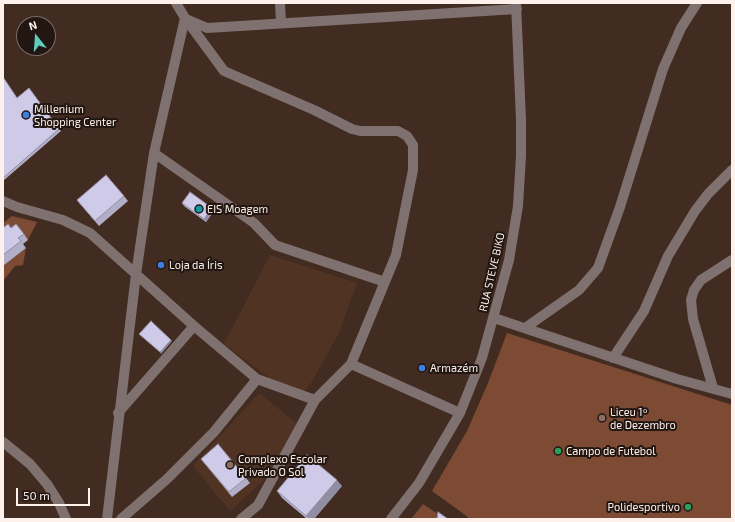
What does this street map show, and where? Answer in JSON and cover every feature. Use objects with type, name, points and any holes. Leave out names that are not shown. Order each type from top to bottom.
[{"type":"street","points":[[176,3],[185,18],[224,71],[314,110],[352,129],[360,131],[398,131],[407,136],[413,145],[413,170],[396,255],[351,364],[315,400],[258,505],[242,519]]},
{"type":"street","points":[[280,3],[281,23]]},
{"type":"street","points":[[525,328],[579,290],[598,268],[620,207],[663,69],[681,28],[697,3]]},
{"type":"street","points":[[185,18],[208,28],[517,6]]},
{"type":"street","name":"RUA STEVE BIKO","points":[[391,519],[419,482],[460,413],[482,358],[509,260],[518,206],[521,120],[517,6]]},
{"type":"street","points":[[107,519],[118,413],[136,274],[154,153],[185,18]]},
{"type":"street","points":[[154,153],[254,223],[275,245],[385,282]]},
{"type":"street","points":[[613,358],[644,311],[668,256],[695,211],[708,194],[732,170]]},
{"type":"street","points":[[4,201],[76,225],[90,234],[194,326],[257,379],[315,400]]},
{"type":"street","points":[[713,388],[696,330],[691,300],[694,290],[701,280],[732,260]]},
{"type":"street","points":[[494,318],[613,358],[732,394]]},
{"type":"street","points":[[118,413],[194,326]]},
{"type":"street","points":[[351,364],[460,413]]},
{"type":"street","points":[[121,519],[168,479],[214,432],[257,379]]},
{"type":"street","points":[[3,442],[30,464],[47,484],[59,503],[66,519]]},
{"type":"shaded area","points":[[12,216],[37,222],[28,240],[21,231],[3,239],[3,223]]},
{"type":"shaded area","points":[[26,248],[23,265],[15,266],[3,281],[3,266]]},
{"type":"shaded area","points":[[270,255],[357,283],[339,333],[313,380],[299,400],[224,344]]},
{"type":"shaded area","name":"Liceu 1º de Dezembro","points":[[507,333],[732,405],[732,519],[467,519],[468,517],[432,491],[467,431],[488,383]]},
{"type":"shaded area","points":[[259,393],[305,430],[261,483],[230,511],[193,466]]},
{"type":"shaded area","points":[[423,504],[441,516],[441,519],[411,519]]},
{"type":"building","name":"Millenium Shopping Center","points":[[3,77],[17,98],[29,88],[59,129],[3,178]]},
{"type":"building","points":[[106,175],[124,196],[95,221],[77,200]]},
{"type":"building","name":"EIS Moagem","points":[[190,192],[212,208],[204,219],[182,203]]},
{"type":"building","points":[[8,224],[11,228],[16,224],[24,234],[18,238],[21,241],[3,255],[3,228]]},
{"type":"building","points":[[151,321],[171,340],[160,352],[139,334]]},
{"type":"building","points":[[218,444],[246,478],[229,492],[201,459]]},
{"type":"building","points":[[307,455],[337,480],[306,516],[277,491]]},
{"type":"building","points":[[438,512],[448,519],[437,519]]},
{"type":"place","name":"Millenium Shopping Center","points":[[26,115]]},
{"type":"place","name":"EIS Moagem","points":[[199,209]]},
{"type":"place","name":"Loja da Íris","points":[[161,265]]},
{"type":"place","name":"Armazém","points":[[422,368]]},
{"type":"place","name":"Liceu 1º de Dezembro","points":[[602,418]]},
{"type":"place","name":"Campo de Futebol","points":[[558,451]]},
{"type":"place","name":"Complexo Escolar Privado O Sol","points":[[230,465]]},
{"type":"place","name":"Polidesportivo","points":[[688,507]]}]
